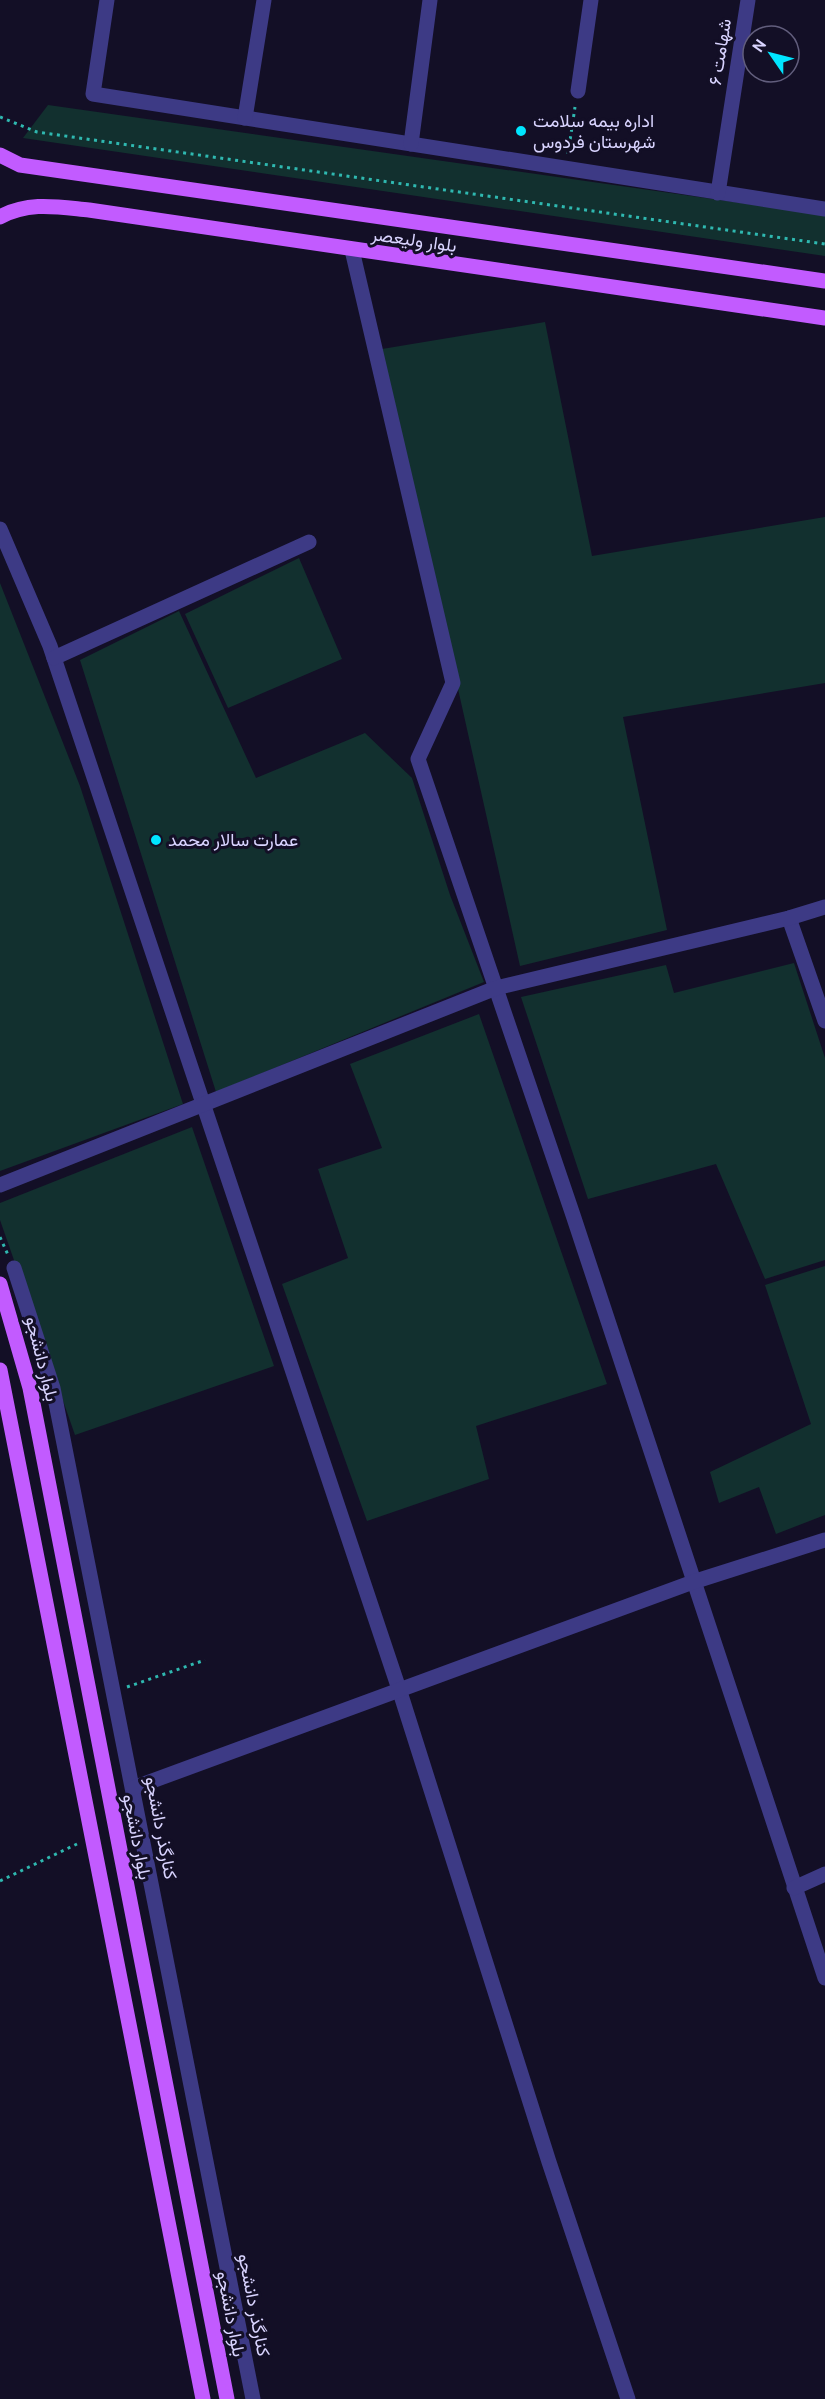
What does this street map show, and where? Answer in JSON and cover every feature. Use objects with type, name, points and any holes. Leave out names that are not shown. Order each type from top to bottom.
[{"type":"main road","name":"بلوار ولیعصر","points":[[0,155],[21,165],[825,281]]},
{"type":"main road","name":"بلوار ولیعصر","points":[[0,218],[13,210],[43,205],[825,318]]},
{"type":"main road","name":"بلوار دانشجو","points":[[0,1284],[9,1307],[30,1388],[228,2399]]},
{"type":"main road","points":[[0,1370],[203,2399]]},
{"type":"street","points":[[107,0],[93,94],[825,209]]},
{"type":"street","points":[[245,118],[264,0]]},
{"type":"street","points":[[411,144],[430,0]]},
{"type":"street","points":[[578,91],[591,0]]},
{"type":"street","name":"شهامت ۶","points":[[718,192],[748,0]]},
{"type":"street","points":[[352,250],[453,683],[418,759],[825,1978]]},
{"type":"street","points":[[0,529],[54,658],[400,1692],[549,2162],[628,2399]]},
{"type":"street","points":[[54,658],[309,542]]},
{"type":"street","points":[[0,1185],[496,988],[789,918],[825,906]]},
{"type":"street","points":[[789,918],[825,1021]]},
{"type":"street","name":"کنارگذر دانشجو","points":[[14,1268],[53,1388],[253,2399]]},
{"type":"street","points":[[133,1788],[400,1692],[693,1582],[825,1540]]},
{"type":"street","points":[[794,1888],[825,1874]]},
{"type":"path","points":[[566,168],[578,91]]},
{"type":"path","points":[[0,117],[36,132],[825,244]]},
{"type":"path","points":[[114,1691],[205,1660]]},
{"type":"path","points":[[0,1881],[93,1838]]},
{"type":"green space","points":[[48,105],[825,215],[825,256],[23,138]]},
{"type":"green space","points":[[545,322],[592,556],[825,517],[825,683],[623,717],[667,930],[520,966],[382,349]]},
{"type":"green space","points":[[299,558],[342,659],[228,708],[185,614]]},
{"type":"green space","points":[[0,583],[80,786],[183,1104],[0,1171]]},
{"type":"green space","points":[[179,611],[256,778],[365,733],[412,778],[450,895],[484,982],[216,1092],[80,660]]},
{"type":"green space","points":[[794,963],[825,1058],[825,1260],[765,1279],[716,1164],[588,1199],[521,997],[666,965],[674,993]]},
{"type":"green space","points":[[479,1014],[607,1384],[476,1426],[489,1479],[367,1521],[282,1284],[348,1258],[318,1169],[382,1148],[350,1064]]},
{"type":"green space","points":[[192,1127],[274,1366],[75,1435],[0,1220],[0,1203]]},
{"type":"green space","points":[[825,1266],[825,1515],[776,1534],[759,1487],[719,1503],[710,1472],[811,1424],[765,1285]]},
{"type":"place","name":"اداره بیمه سلامت شهرستان فردوس","points":[[521,131]]},
{"type":"place","name":"عمارت سالار محمد","points":[[156,840]]}]
